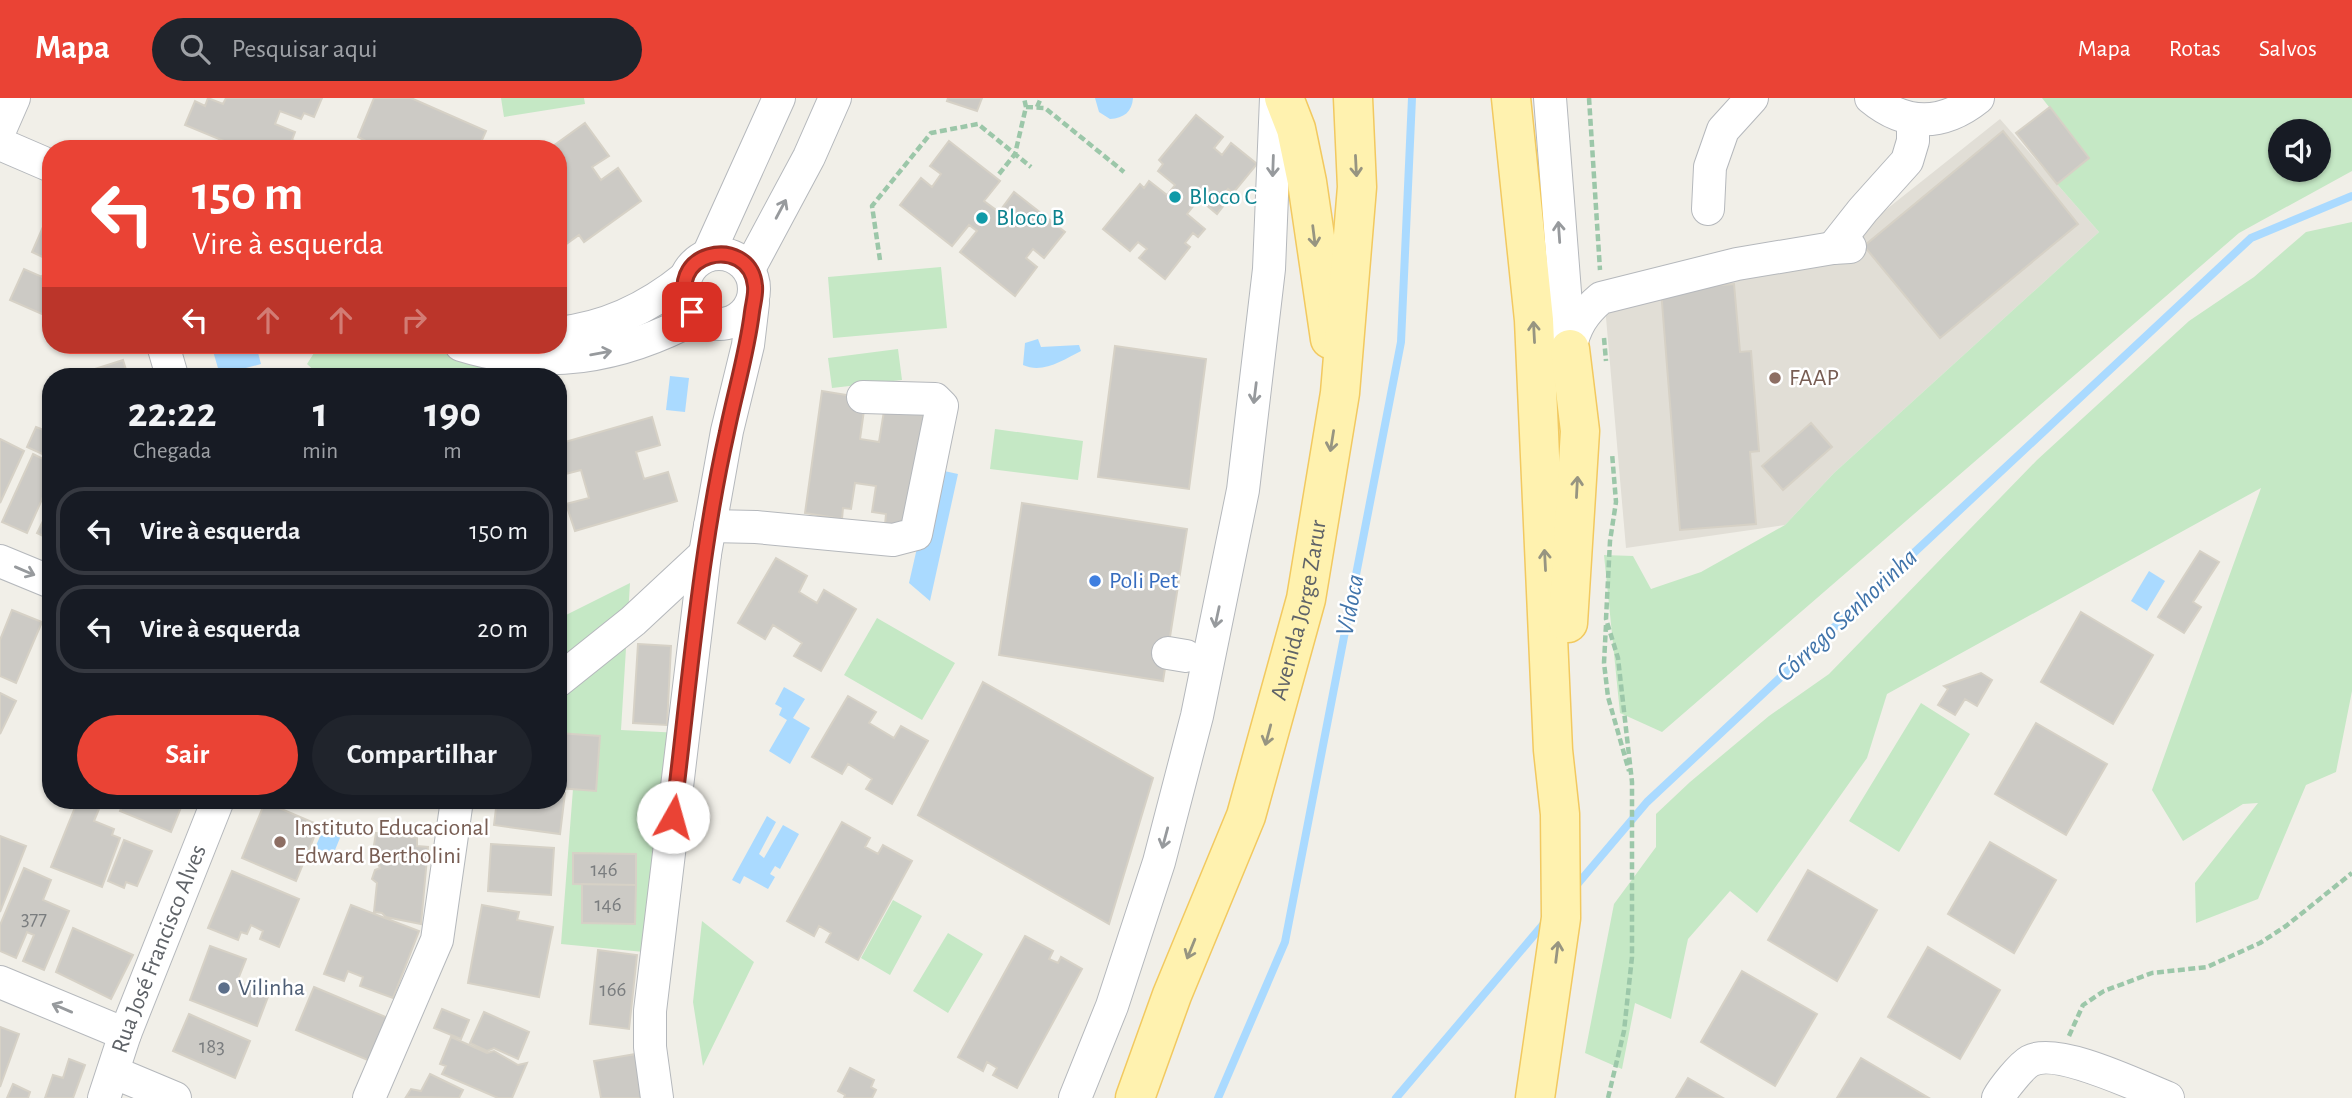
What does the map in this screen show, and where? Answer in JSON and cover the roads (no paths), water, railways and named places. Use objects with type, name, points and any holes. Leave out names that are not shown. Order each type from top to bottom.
[{"type":"main road","points":[[1284,98],[1296,129],[1307,182],[1318,269],[1340,393]]},
{"type":"main road","name":"Avenida Jorge Zarur","points":[[1135,1098],[1172,995],[1246,816],[1306,599],[1340,393],[1357,187],[1353,98]]},
{"type":"main road","points":[[1511,98],[1534,320],[1553,750],[1560,814],[1561,918],[1535,1098]]},
{"type":"main road","points":[[1553,750],[1571,594],[1580,431],[1570,349]]},
{"type":"street","points":[[0,130],[14,98]]},
{"type":"street","points":[[727,432],[725,407],[728,366],[718,334],[685,301],[684,289],[779,98]]},
{"type":"street","points":[[749,269],[809,157],[835,98]]},
{"type":"street","points":[[1075,1098],[1098,1004],[1159,862],[1171,764],[1197,716],[1243,490],[1269,270],[1276,98]]},
{"type":"street","points":[[1549,98],[1570,349]]},
{"type":"street","points":[[1708,209],[1710,167],[1723,130],[1752,98]]},
{"type":"street","points":[[1871,98],[1897,115],[1930,120],[1961,111],[1978,98]]},
{"type":"street","points":[[1570,349],[1579,322],[1588,309],[1601,298],[1737,264],[1841,248],[1863,209],[1906,161],[1913,141],[1913,119]]},
{"type":"street","points":[[0,144],[42,162]]},
{"type":"street","points":[[567,332],[615,320],[664,295],[697,266],[720,254],[741,261],[749,269],[755,286],[748,345],[727,432],[707,540],[649,1011],[650,1047],[657,1098]]},
{"type":"street","points":[[1562,274],[1578,290],[1601,298]]},
{"type":"street","points":[[493,354],[523,357],[583,356],[642,343],[704,321],[727,325],[743,317],[753,303]]},
{"type":"street","points":[[567,674],[632,621],[707,540],[756,527],[893,540],[916,534],[942,406],[935,399],[863,397]]},
{"type":"street","points":[[0,561],[42,578]]},
{"type":"street","name":"Rua José Francisco Alves","points":[[108,1085],[125,1034],[214,809]]},
{"type":"street","points":[[369,1098],[437,940],[456,809]]},
{"type":"street","points":[[0,982],[125,1034]]},
{"type":"street","points":[[1546,1030],[1550,1068],[1549,1098]]},
{"type":"street","points":[[1998,1098],[2030,1061],[2058,1059],[2078,1063],[2168,1098]]},
{"type":"street","points":[[108,1085],[175,1098]]},
{"type":"water","points":[[1095,98],[1133,98],[1126,113],[1110,119],[1099,112]]},
{"type":"water","points":[[1038,339],[1041,347],[1079,345],[1081,351],[1045,367],[1023,365],[1025,343]]},
{"type":"water","points":[[214,354],[258,354],[261,364],[246,368],[218,368]]},
{"type":"water","points":[[670,376],[689,378],[685,412],[666,410]]},
{"type":"water","points":[[935,469],[958,474],[930,601],[909,583]]},
{"type":"water","points":[[2149,571],[2165,581],[2147,611],[2131,601]]},
{"type":"water","points":[[784,687],[805,699],[793,718],[810,728],[790,764],[769,751],[787,720],[779,715],[782,708],[775,704]]},
{"type":"water","points":[[767,816],[776,822],[759,854],[764,858],[783,825],[799,834],[780,869],[775,866],[770,874],[775,877],[768,889],[744,876],[740,884],[732,880]]},
{"type":"water","points":[[331,824],[344,828],[333,855],[315,848],[321,834],[328,832]]},
{"type":"waterway","name":"Vidoca","points":[[1218,1098],[1285,942],[1401,342],[1412,98]]},
{"type":"waterway","name":"Córrego Senhorinha","points":[[1575,887],[1647,802],[2251,238],[2352,196]]},
{"type":"waterway","name":"Córrego Senhorinha","points":[[1396,1098],[1546,921]]},
{"type":"place","name":"Bloco C","points":[[1175,197]]},
{"type":"place","name":"Bloco B","points":[[982,218]]},
{"type":"place","name":"FAAP","points":[[1775,378]]},
{"type":"place","name":"Poli Pet","points":[[1095,581]]},
{"type":"place","name":"Instituto Educacional Edward Bertholini","points":[[280,842]]},
{"type":"place","name":"Vilinha","points":[[224,988]]}]
